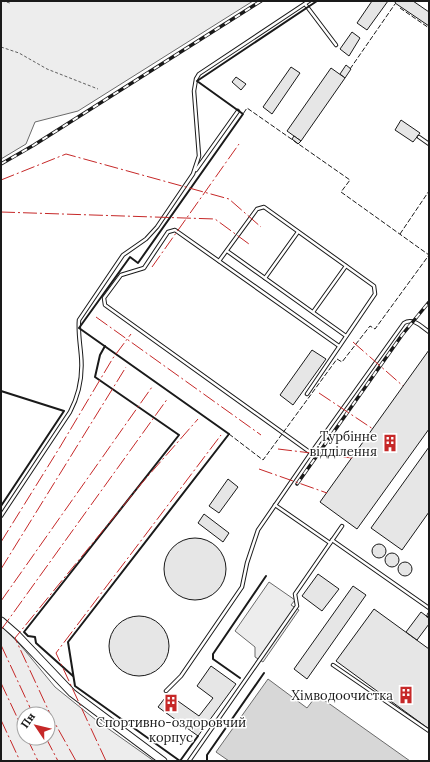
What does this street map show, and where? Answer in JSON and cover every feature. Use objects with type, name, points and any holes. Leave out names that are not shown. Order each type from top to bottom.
[{"type":"street","points":[[1,621],[17,635],[72,693],[163,761]]},
{"type":"lane","points":[[193,174],[199,156],[194,91],[196,79],[199,74],[310,1]]},
{"type":"lane","points":[[305,4],[336,45]]},
{"type":"lane","points":[[1,516],[70,412],[78,397],[81,376],[81,355],[78,331],[79,320],[123,255],[146,239],[157,227],[238,111]]},
{"type":"lane","points":[[419,137],[429,144]]},
{"type":"lane","points":[[219,261],[256,208],[264,207],[374,286],[376,291],[375,294],[307,394]]},
{"type":"lane","points":[[311,453],[104,303],[104,298],[121,275],[144,268],[168,232],[171,230],[177,231],[339,346]]},
{"type":"lane","points":[[265,278],[298,232]]},
{"type":"lane","points":[[227,251],[346,336]]},
{"type":"lane","points":[[313,312],[346,266]]},
{"type":"lane","points":[[166,691],[181,676],[242,587],[247,563],[258,530],[404,323],[414,321],[429,332]]},
{"type":"lane","points":[[275,505],[331,541],[429,608]]},
{"type":"lane","points":[[189,761],[297,606],[295,594],[342,526]]},
{"type":"lane","points":[[333,665],[429,731]]},
{"type":"path","points":[[2,1],[10,3]]},
{"type":"path","points":[[1,47],[19,53],[47,69],[98,89]]},
{"type":"shaded area","points":[[1,1],[253,1],[78,111],[35,122],[26,144],[1,159]]},
{"type":"shaded area","points":[[269,582],[295,600],[291,605],[299,610],[263,662],[255,657],[255,647],[235,631]]},
{"type":"shaded area","points":[[1,625],[22,647],[55,687],[96,720],[154,761],[1,761]]},
{"type":"shaded area","points":[[268,679],[307,708],[317,695],[410,761],[229,761],[216,752]]},
{"type":"building","points":[[372,1],[388,1],[367,30],[357,23]]},
{"type":"building","points":[[396,1],[413,1],[429,12],[429,26],[395,3]]},
{"type":"building","points":[[352,32],[360,38],[349,56],[340,49]]},
{"type":"building","points":[[346,65],[351,69],[345,78],[340,74]]},
{"type":"building","points":[[291,67],[300,73],[272,114],[263,107]]},
{"type":"building","points":[[331,68],[345,78],[301,141],[287,131]]},
{"type":"building","points":[[236,77],[246,84],[241,90],[232,82]]},
{"type":"building","points":[[401,120],[420,133],[413,142],[395,130]]},
{"type":"building","points":[[294,136],[301,141],[298,144],[292,139]]},
{"type":"building","points":[[312,350],[326,359],[293,405],[280,395]]},
{"type":"building","name":"Турбінне відділення","points":[[429,350],[429,429],[357,529],[320,502]]},
{"type":"building","points":[[429,447],[429,512],[402,550],[371,528]]},
{"type":"building","points":[[228,479],[238,487],[219,513],[209,506]]},
{"type":"building","points":[[204,514],[229,533],[223,542],[198,523]]},
{"type":"building","points":[[195,538],[207,540],[217,547],[224,557],[226,569],[224,581],[217,591],[207,598],[195,600],[183,598],[173,591],[166,581],[164,569],[166,557],[173,547],[183,540]]},
{"type":"building","points":[[379,544],[384,546],[386,551],[384,556],[379,558],[374,556],[372,551],[374,546]]},
{"type":"building","points":[[392,553],[397,555],[399,560],[397,565],[392,567],[387,565],[385,560],[387,555]]},
{"type":"building","points":[[405,562],[410,564],[412,569],[410,574],[405,576],[400,574],[398,569],[400,564]]},
{"type":"building","points":[[318,574],[339,589],[322,611],[302,596]]},
{"type":"building","points":[[353,586],[366,595],[307,679],[294,669]]},
{"type":"building","name":"Хімводоочистка","points":[[374,609],[429,649],[429,729],[336,661]]},
{"type":"building","points":[[421,612],[429,618],[429,624],[417,640],[406,632]]},
{"type":"building","points":[[133,616],[145,616],[156,621],[164,629],[169,640],[167,658],[156,671],[145,676],[133,676],[122,671],[114,663],[109,652],[109,640],[114,629],[122,621]]},
{"type":"building","name":"Спортивно-оздоровчий корпус","points":[[211,666],[236,684],[198,736],[158,707],[168,694],[199,716],[213,698],[197,686]]},
{"type":"railway","points":[[1,164],[34,145],[261,1]]},
{"type":"railway","points":[[297,484],[402,335],[429,302]]},
{"type":"fence","points":[[350,69],[395,4]]},
{"type":"fence","points":[[400,8],[429,28]]},
{"type":"fence","points":[[229,434],[263,460],[337,359],[342,362],[370,326],[375,329],[429,255],[341,192],[350,180],[247,108],[243,114]]},
{"type":"fence","points":[[400,234],[429,191]]},
{"type":"wall","points":[[180,761],[75,686],[68,642],[229,434],[79,328],[130,257],[138,263],[243,114],[197,81],[317,1]]},
{"type":"wall","points":[[73,676],[36,643],[35,637],[28,636],[24,632],[179,435],[95,377],[100,355],[105,346]]},
{"type":"wall","points":[[1,391],[64,411],[1,506]]},
{"type":"wall","points":[[240,678],[213,659],[213,654],[266,576]]},
{"type":"wall","points":[[207,761],[207,755],[264,673]]},
{"type":"wall","points":[[180,761],[198,736]]},
{"type":"power","points":[[152,267],[239,144]]},
{"type":"power","points":[[1,180],[66,154],[229,199],[261,227]]},
{"type":"power","points":[[1,212],[215,219],[249,244]]},
{"type":"power","points":[[96,317],[261,435]]},
{"type":"power","points":[[1,542],[113,358],[131,334]]},
{"type":"power","points":[[353,342],[403,386]]},
{"type":"power","points":[[1,569],[126,367]]},
{"type":"power","points":[[1,601],[152,387]]},
{"type":"power","points":[[319,393],[373,429]]},
{"type":"power","points":[[1,630],[168,398]]},
{"type":"power","points":[[76,761],[52,718],[15,638],[141,484],[198,419]]},
{"type":"power","points":[[106,761],[56,653],[221,435]]},
{"type":"power","points":[[278,449],[352,458]]},
{"type":"power","points":[[259,469],[327,493]]},
{"type":"power","points":[[1,645],[29,706]]},
{"type":"power","points":[[1,683],[16,715]]},
{"type":"power","points":[[1,720],[20,761]]},
{"type":"power","points":[[31,746],[38,761]]},
{"type":"power","points":[[50,746],[58,761]]},
{"type":"place","name":"Турбінне відділення","points":[[390,443]]},
{"type":"place","name":"Хімводоочистка","points":[[406,695]]},
{"type":"place","name":"Спортивно-оздоровчий корпус","points":[[171,703]]}]
